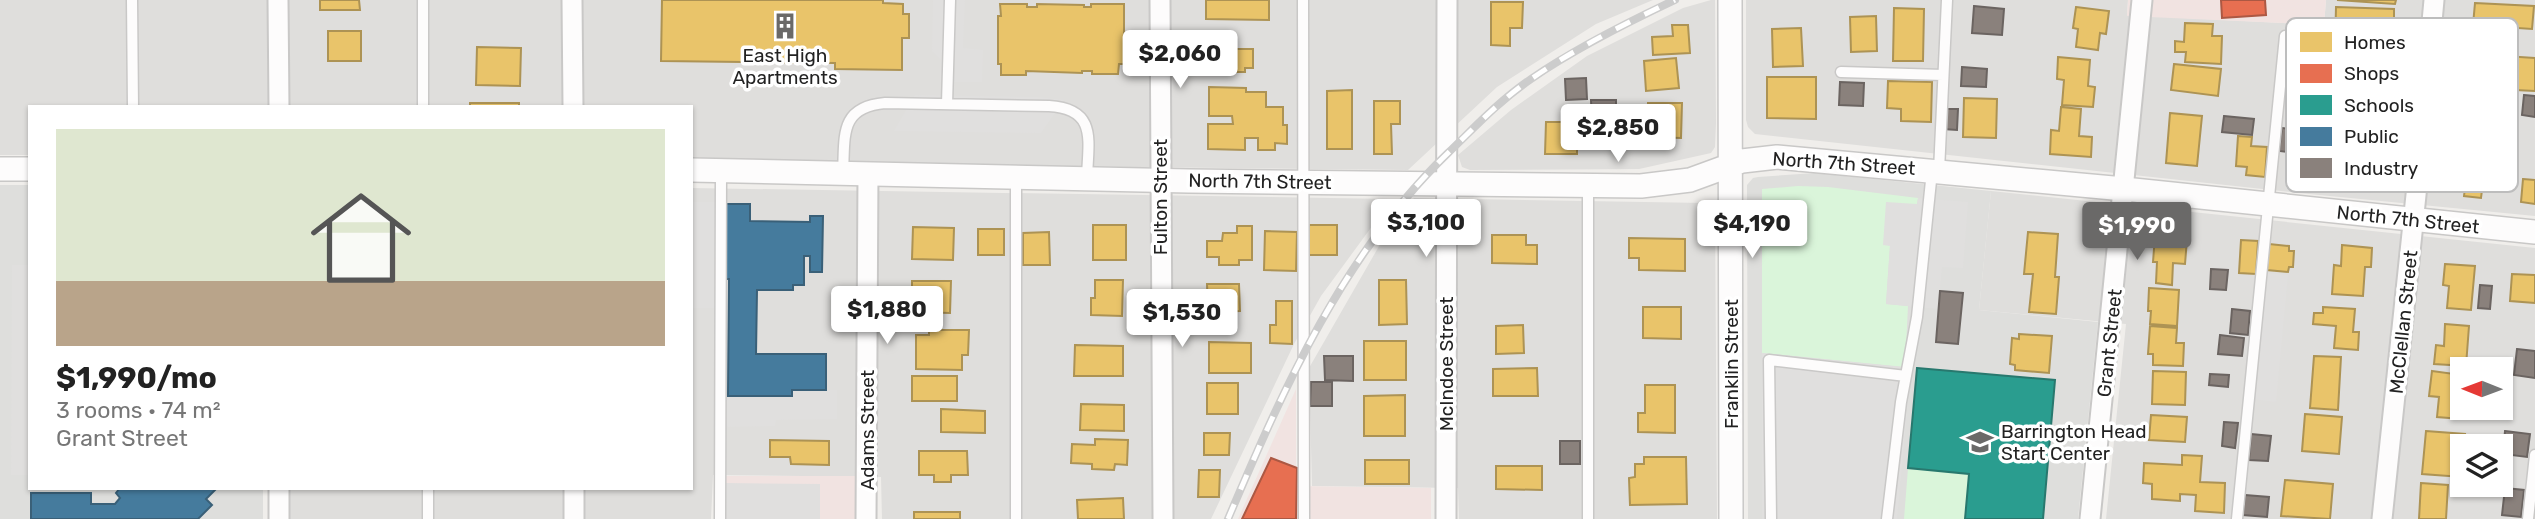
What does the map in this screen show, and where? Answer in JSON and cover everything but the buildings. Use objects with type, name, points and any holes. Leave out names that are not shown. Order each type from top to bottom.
[{"type":"street","points":[[278,0],[279,105]]},
{"type":"street","points":[[572,0],[573,105]]},
{"type":"street","name":"Fulton Street","points":[[1160,0],[1163,519]]},
{"type":"street","name":"McIndoe Street","points":[[1446,519],[1447,0]]},
{"type":"street","name":"Franklin Street","points":[[1730,0],[1731,519]]},
{"type":"street","name":"Grant Street","points":[[2090,519],[2141,0]]},
{"type":"street","name":"McClellan Street","points":[[2432,18],[2434,0]]},
{"type":"street","name":"North 7th Street","points":[[693,170],[1160,180],[1641,186],[1690,180],[1750,159],[1777,157],[2124,189],[2535,232]]},
{"type":"street","points":[[0,169],[28,169]]},
{"type":"street","name":"Adams Street","points":[[866,519],[868,173]]},
{"type":"street","name":"McClellan Street","points":[[2382,519],[2417,192]]},
{"type":"street","points":[[279,490],[279,519]]},
{"type":"street","points":[[574,490],[574,519]]},
{"type":"lane","points":[[132,0],[133,105]]},
{"type":"lane","points":[[423,0],[424,105]]},
{"type":"lane","points":[[947,104],[950,0]]},
{"type":"lane","points":[[1303,0],[1304,519]]},
{"type":"lane","points":[[1887,519],[1936,171],[1947,0]]},
{"type":"lane","points":[[2237,519],[2285,36]]},
{"type":"lane","points":[[1841,72],[1943,75]]},
{"type":"lane","points":[[843,173],[846,125],[856,111],[872,104],[1049,106],[1072,110],[1080,116],[1087,128],[1087,178]]},
{"type":"lane","points":[[720,519],[721,170]]},
{"type":"lane","points":[[1016,177],[1016,519]]},
{"type":"lane","points":[[1588,186],[1588,519]]},
{"type":"lane","points":[[1771,519],[1769,359],[1906,376]]},
{"type":"lane","points":[[2528,519],[2535,455]]},
{"type":"lane","points":[[428,490],[428,519]]},
{"type":"shaded area","points":[[0,0],[1653,0],[1596,24],[1497,87],[1408,170],[693,162],[693,105],[28,105],[28,155],[0,155]]},
{"type":"shaded area","points":[[933,0],[965,0],[963,48],[983,50],[982,82],[940,82],[941,60],[932,51]]},
{"type":"shaded area","points":[[1715,0],[1716,123],[1715,147],[1711,153],[1639,169],[1470,170],[1462,167],[1458,155],[1511,110],[1587,56],[1683,8]]},
{"type":"shaded area","points":[[1746,0],[2128,0],[2127,15],[2286,23],[2286,192],[1755,134],[1748,127]]},
{"type":"shaded area","points":[[2128,0],[2326,0],[2325,18],[2286,18],[2286,23],[2127,16]]},
{"type":"shaded area","points":[[2326,0],[2535,0],[2535,216],[2290,192],[2518,192],[2518,18],[2325,18]]},
{"type":"shaded area","points":[[915,95],[1038,97],[1064,100],[1041,133],[894,131]]},
{"type":"shaded area","points":[[1815,173],[1991,191],[1979,310],[2098,322],[2078,519],[1748,519],[1747,185],[1753,178],[1758,177]]},
{"type":"shaded area","points":[[0,185],[28,185],[28,490],[263,490],[263,519],[0,519]]},
{"type":"shaded area","points":[[693,188],[1392,199],[1321,296],[1294,344],[1211,519],[882,519],[881,477],[713,475],[711,519],[290,519],[290,490],[693,490]]},
{"type":"shaded area","points":[[1991,191],[2535,248],[2535,519],[2106,519],[2126,324],[1979,310]]},
{"type":"shaded area","points":[[1414,198],[1705,203],[1715,208],[1717,519],[1459,519],[1458,488],[1312,486],[1309,368],[1390,227]]},
{"type":"shaded area","points":[[1918,198],[1968,202],[1963,268],[1942,267],[1938,309],[1886,304],[1890,246],[1883,245],[1886,202],[1917,204]]},
{"type":"shaded area","points":[[693,202],[717,202],[717,308],[693,308]]},
{"type":"shaded area","points":[[12,265],[28,265],[28,475],[11,475]]},
{"type":"shaded area","points":[[2263,273],[2288,275],[2276,402],[2251,399]]},
{"type":"shaded area","points":[[1762,353],[1911,368],[1897,519],[1762,519]]},
{"type":"shaded area","points":[[1296,389],[1296,486],[1431,488],[1431,519],[1238,519]]},
{"type":"shaded area","points":[[792,390],[837,390],[837,419],[776,420],[775,426],[724,427],[725,396],[791,396]]},
{"type":"shaded area","points":[[720,476],[867,476],[866,519],[720,519]]},
{"type":"shaded area","points":[[725,483],[820,484],[820,519],[725,519]]},
{"type":"green space","points":[[1798,186],[1918,198],[1917,204],[1883,245],[1890,245],[1886,304],[1908,306],[1905,367],[1762,353],[1762,189]]},
{"type":"green space","points":[[1908,468],[1969,474],[1965,519],[1904,519]]},
{"type":"railway","points":[[1228,519],[1271,420],[1320,324],[1377,234],[1411,192],[1448,153],[1519,87],[1583,46],[1675,0]]},
{"type":"place","name":"East High Apartments","points":[[785,26]]},
{"type":"place","name":"Barrington Head Start Center","points":[[1980,442]]}]
